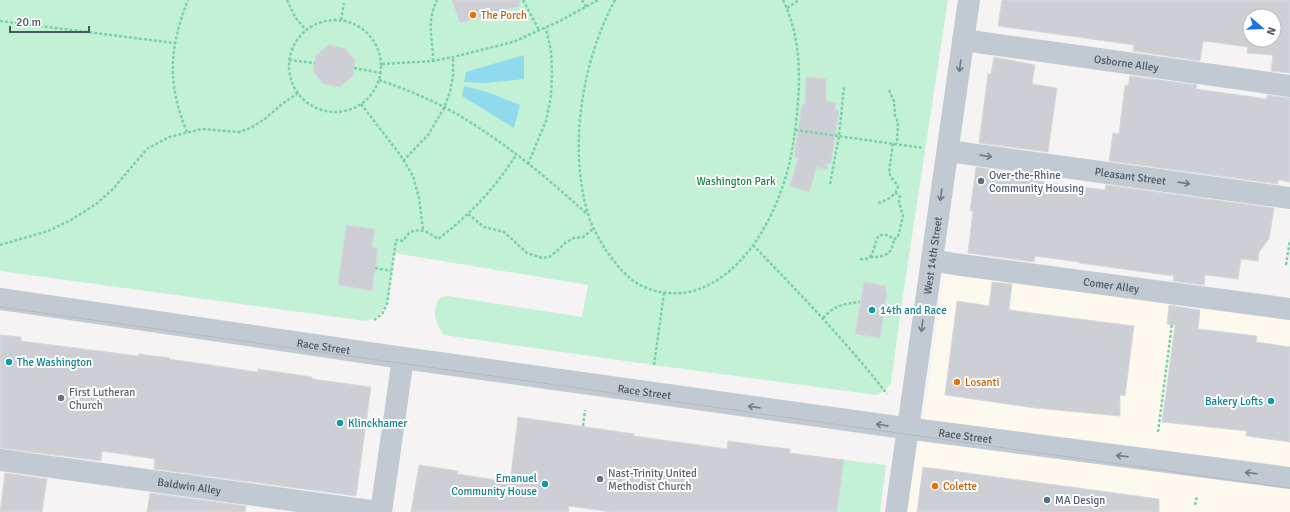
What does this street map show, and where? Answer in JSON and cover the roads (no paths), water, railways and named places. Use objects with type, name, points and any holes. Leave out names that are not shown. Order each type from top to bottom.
[{"type":"street","name":"West 14th Street","points":[[896,512],[969,0]]},
{"type":"street","name":"Osborne Alley","points":[[963,40],[1290,86]]},
{"type":"street","name":"Pleasant Street","points":[[948,151],[1290,198]]},
{"type":"street","name":"Comer Alley","points":[[932,260],[1202,296],[1290,310]]},
{"type":"street","name":"Race Street","points":[[0,299],[404,358],[908,428],[1290,478]]},
{"type":"street","points":[[380,512],[404,358]]},
{"type":"street","name":"Baldwin Alley","points":[[0,460],[380,512]]},
{"type":"water","points":[[524,55],[524,79],[485,83],[464,82],[466,72]]},
{"type":"water","points":[[464,86],[484,91],[520,105],[514,128],[462,96]]},
{"type":"tram line","points":[[0,307],[1290,488]]},
{"type":"place","name":"The Porch","points":[[473,15]]},
{"type":"place","name":"Over-the-Rhine Community Housing","points":[[981,181]]},
{"type":"place","name":"14th and Race","points":[[872,310]]},
{"type":"place","name":"The Washington","points":[[9,362]]},
{"type":"place","name":"Losanti","points":[[957,382]]},
{"type":"place","name":"First Lutheran Church","points":[[61,398]]},
{"type":"place","name":"Bakery Lofts","points":[[1271,401]]},
{"type":"place","name":"Klinckhamer","points":[[340,423]]},
{"type":"place","name":"Nast-Trinity United Methodist Church","points":[[600,479]]},
{"type":"place","name":"Emanuel Community House","points":[[545,484]]},
{"type":"place","name":"Colette","points":[[935,486]]},
{"type":"place","name":"MA Design","points":[[1047,500]]},
{"type":"park label","name":"Washington Park","points":[[736,181]]}]
